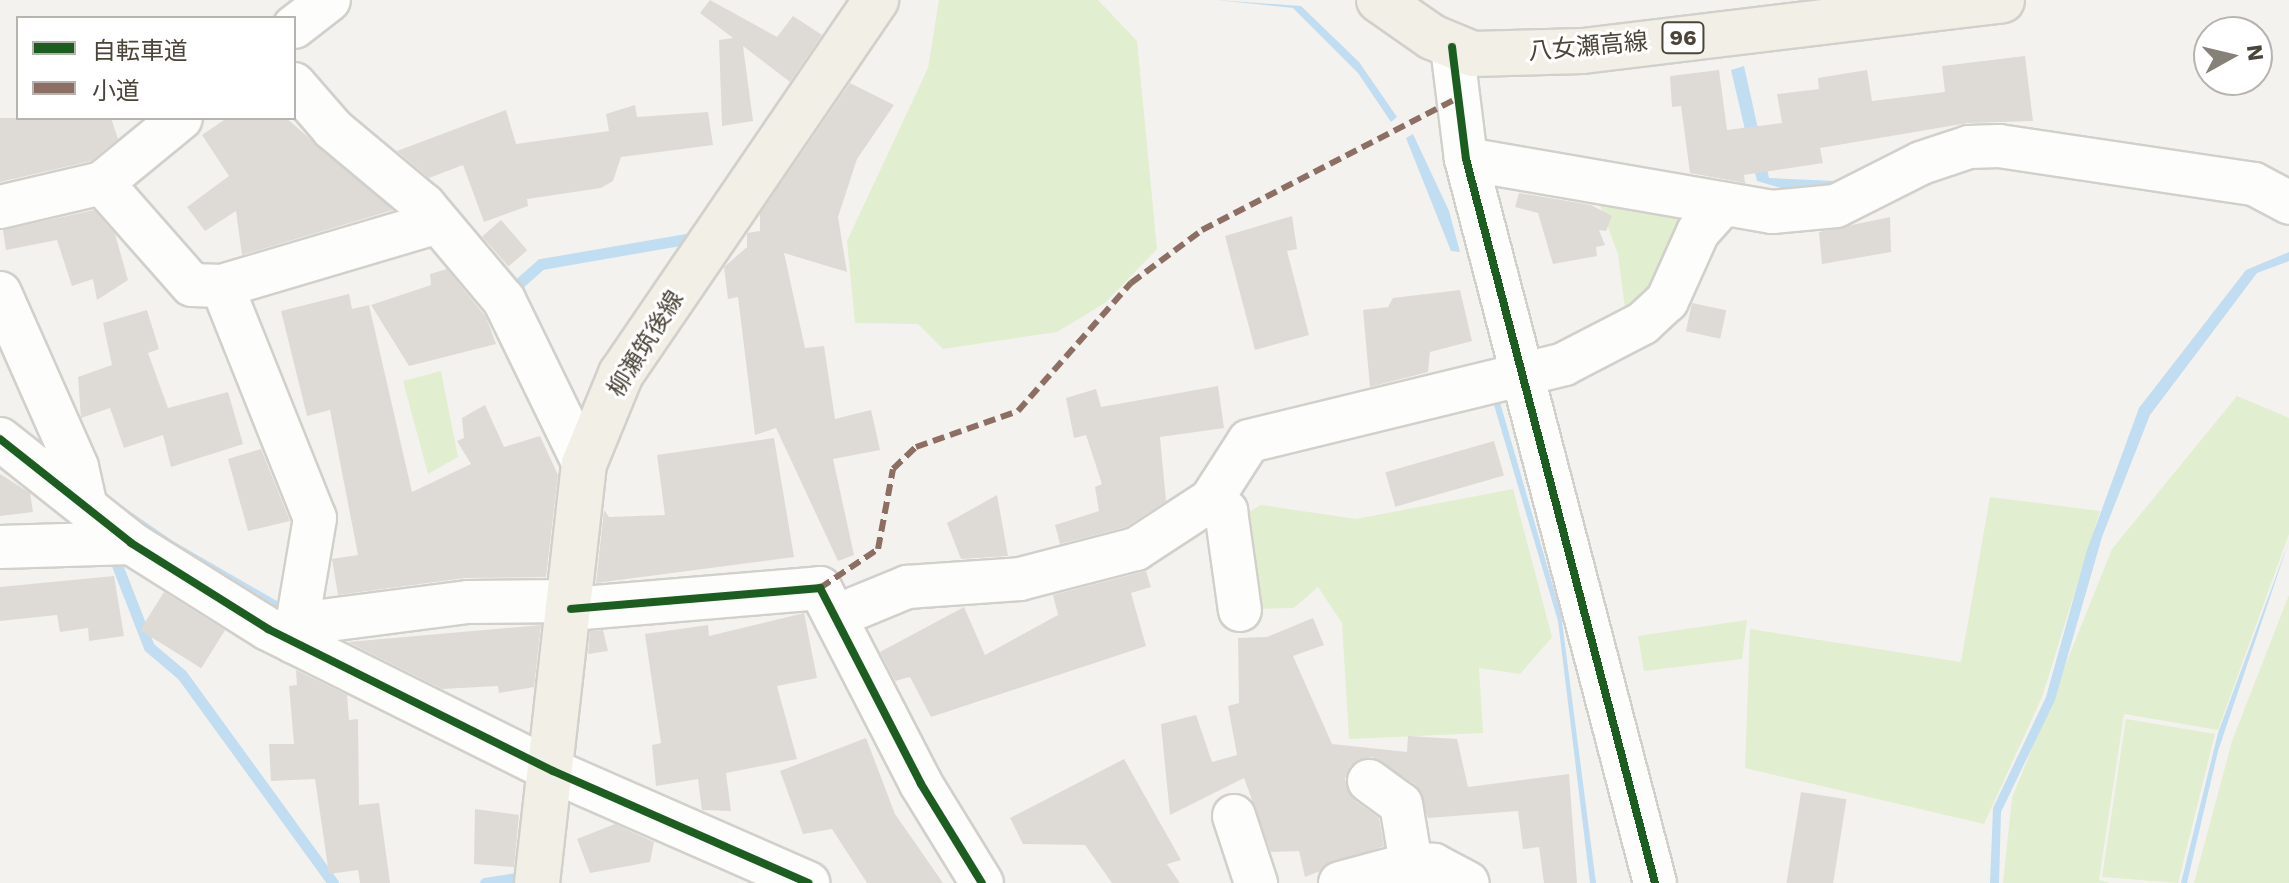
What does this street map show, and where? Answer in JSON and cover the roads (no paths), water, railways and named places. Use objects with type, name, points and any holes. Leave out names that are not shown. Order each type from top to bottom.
[{"type":"main road","name":"柳瀬筑後線","points":[[537,883],[572,605],[584,464],[621,374],[876,0]]},
{"type":"main road","name":"八女瀬高線","points":[[1379,0],[1452,47],[1473,54],[1583,51],[2002,0]]},
{"type":"street","points":[[296,25],[329,0]]},
{"type":"street","points":[[1452,47],[1466,159],[1527,378],[1655,883]]},
{"type":"street","points":[[296,86],[438,222],[504,300],[584,464]]},
{"type":"street","points":[[0,207],[102,183],[179,120]]},
{"type":"street","points":[[1466,159],[1772,212],[1836,206],[1921,163],[1984,146],[2254,184],[2289,203]]},
{"type":"street","points":[[102,183],[192,285],[222,286],[438,222]]},
{"type":"street","points":[[839,615],[907,587],[1020,579],[1136,549],[1211,500],[1249,441],[1527,378],[1643,323],[1667,301],[1698,232],[1723,204]]},
{"type":"street","points":[[222,286],[315,518],[296,633]]},
{"type":"street","points":[[0,293],[77,467],[86,507]]},
{"type":"street","points":[[0,439],[131,543],[553,771],[808,883]]},
{"type":"street","points":[[1211,500],[1226,511],[1240,610]]},
{"type":"street","points":[[0,547],[131,543]]},
{"type":"street","points":[[296,633],[468,602],[572,605],[820,588],[839,615],[921,784],[982,883]]},
{"type":"street","points":[[1369,781],[1401,804],[1411,864]]},
{"type":"street","points":[[1234,816],[1256,883]]},
{"type":"street","points":[[1340,883],[1411,864],[1434,865],[1468,883]]},
{"type":"water","points":[[1216,0],[1301,6],[1359,62],[1397,117],[1391,122],[1358,73],[1293,8]]},
{"type":"water","points":[[1744,66],[1769,178],[1858,182],[1784,189],[1757,181],[1731,70]]},
{"type":"water","points":[[1413,134],[1449,211],[1460,252],[1451,251],[1406,138]]},
{"type":"water","points":[[2289,252],[2289,261],[2257,273],[2150,415],[2102,537],[2055,700],[2001,812],[1999,883],[1990,883],[1993,808],[2046,697],[2087,550],[2139,408],[2246,270]]},
{"type":"water","points":[[1497,392],[1561,614],[1596,883],[1590,883],[1558,621],[1491,395]]},
{"type":"water","points":[[109,497],[173,541],[289,608],[283,614],[104,502]]},
{"type":"water","points":[[2289,541],[2218,751],[2187,883],[2181,883],[2218,733]]},
{"type":"waterway","points":[[508,293],[541,264],[697,237]]},
{"type":"waterway","points":[[117,565],[149,647],[182,675],[333,883]]},
{"type":"waterway","points":[[485,883],[522,877]]}]
